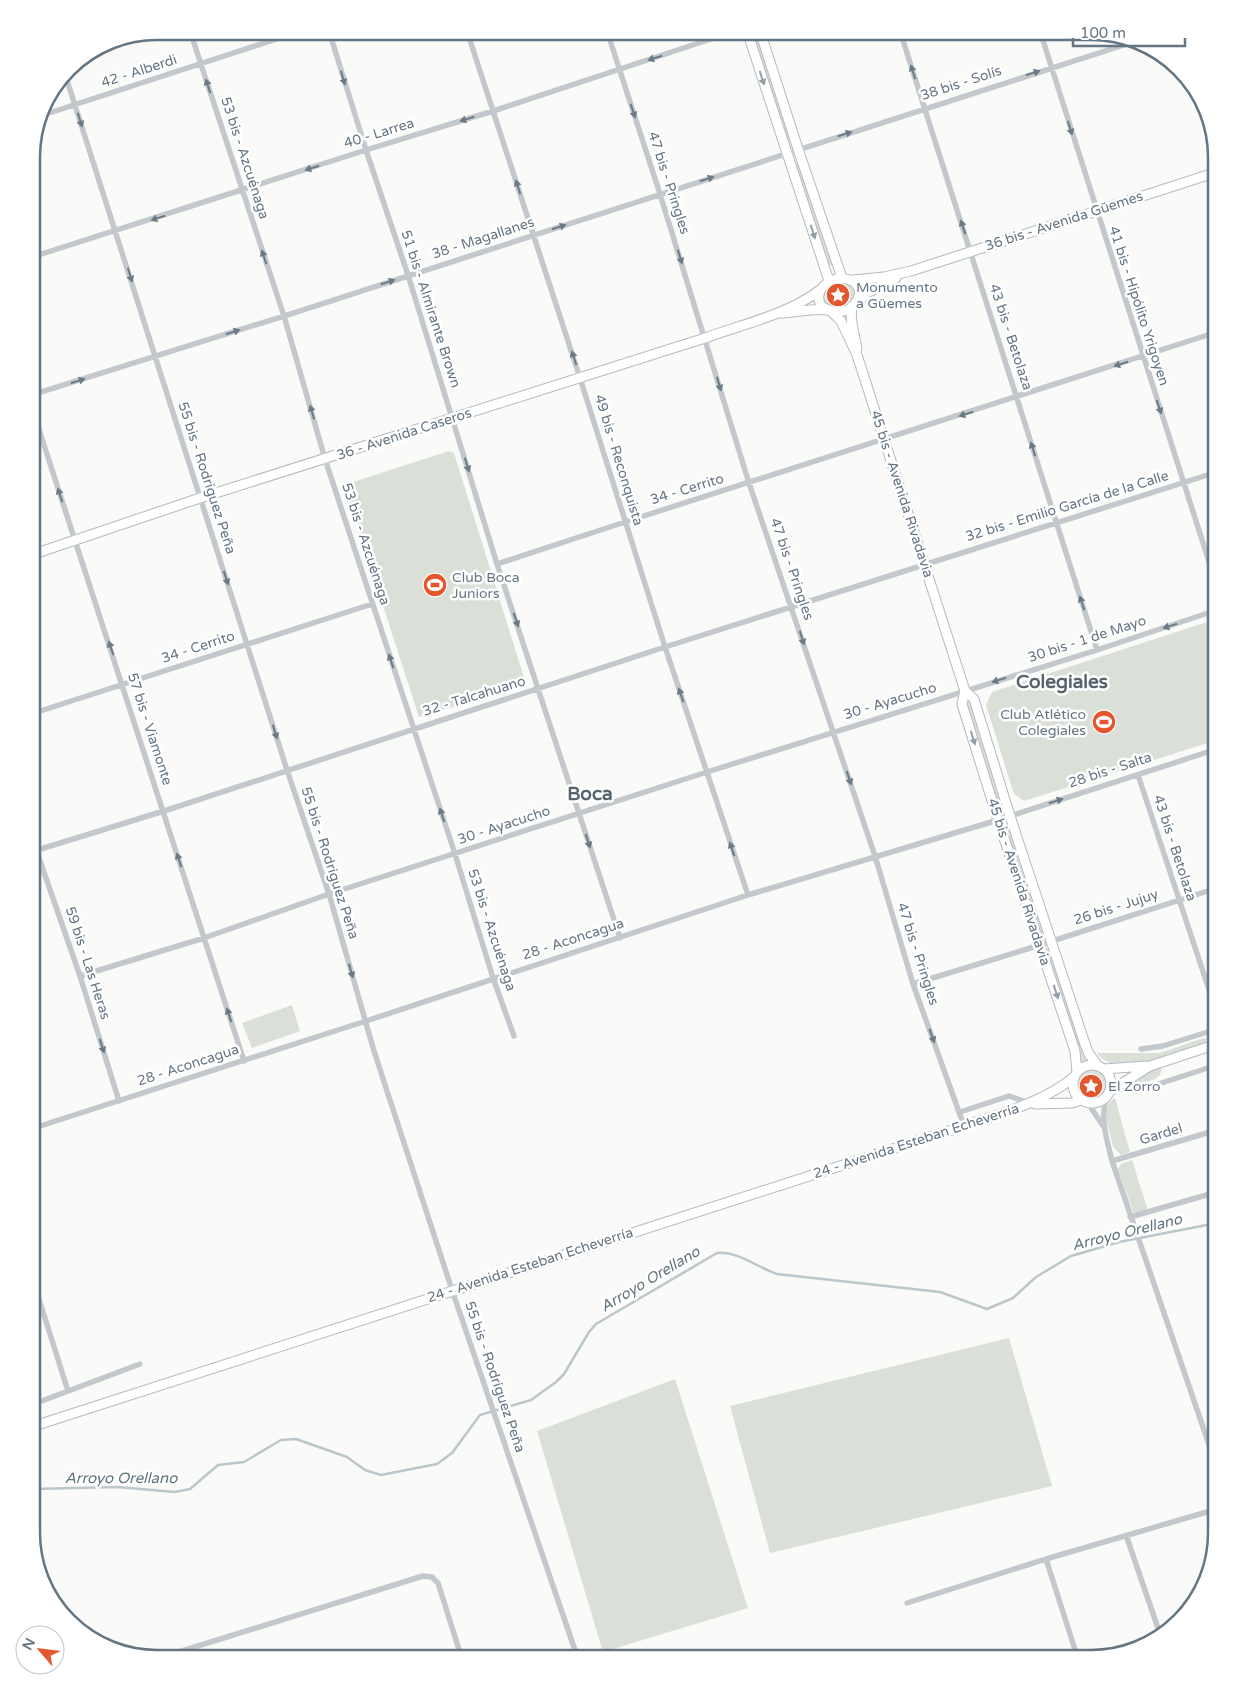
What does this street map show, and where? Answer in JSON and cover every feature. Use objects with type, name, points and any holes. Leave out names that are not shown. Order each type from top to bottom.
[{"type":"main road","points":[[750,40],[829,281]]},
{"type":"main road","points":[[763,40],[842,278]]},
{"type":"main road","name":"36 bis - Avenida Güemes","points":[[853,280],[884,277],[911,271],[1208,175]]},
{"type":"main road","name":"36 bis - Avenida Güemes","points":[[853,305],[867,293],[911,271]]},
{"type":"main road","points":[[842,278],[853,280],[857,284],[860,293],[853,305],[839,312],[830,311],[821,306],[818,301],[820,290],[829,281],[842,278]]},
{"type":"main road","name":"36 - Avenida Caseros","points":[[40,552],[200,498],[705,338],[777,312],[812,296],[820,290]]},
{"type":"main road","name":"45 bis - Avenida Rivadavia","points":[[853,305],[851,319],[855,333],[857,355]]},
{"type":"main road","name":"36 - Avenida Caseros","points":[[777,312],[790,313],[810,309],[830,311]]},
{"type":"main road","name":"45 bis - Avenida Rivadavia","points":[[830,311],[841,321],[857,355],[965,691],[974,699],[1050,941],[1085,1044],[1089,1054],[1101,1067]]},
{"type":"main road","name":"45 bis - Avenida Rivadavia","points":[[965,691],[962,704],[998,820],[1075,1051],[1075,1075]]},
{"type":"main road","points":[[1150,1066],[1086,1066],[1075,1075],[1073,1086],[1075,1094],[1085,1102],[1101,1101],[1108,1094],[1150,1066],[1208,1047]]},
{"type":"main road","points":[[1101,1067],[1111,1079],[1108,1094]]},
{"type":"main road","name":"24 - Avenida Esteban Echeverría","points":[[40,1424],[1030,1104],[1047,1096],[1075,1075]]},
{"type":"main road","name":"24 - Avenida Esteban Echeverría","points":[[1030,1104],[1085,1102]]},
{"type":"street","name":"53 bis - Azcuénaga","points":[[193,40],[284,316],[325,459],[455,854],[493,978],[514,1036]]},
{"type":"street","name":"42 - Alberdi","points":[[49,113],[275,40]]},
{"type":"street","name":"51 bis - Almirante Brown","points":[[332,40],[408,275],[497,564],[620,938]]},
{"type":"street","name":"49 bis - Reconquista","points":[[470,40],[580,378],[664,647],[748,895]]},
{"type":"street","name":"47 bis - Pringles","points":[[610,40],[660,194],[749,483],[874,856],[913,984],[964,1126]]},
{"type":"street","name":"40 - Larrea","points":[[40,255],[708,40]]},
{"type":"street","name":"43 bis - Betolaza","points":[[903,40],[1097,650]]},
{"type":"street","name":"41 bis - Hipólito Yrigoyen","points":[[1042,40],[1208,559]]},
{"type":"street","name":"38 bis - Solís","points":[[798,149],[1124,45]]},
{"type":"street","name":"55 bis - Rodríguez Peña","points":[[68,82],[287,770],[329,894],[374,1051],[452,1290],[575,1650]]},
{"type":"street","name":"38 - Magallanes","points":[[40,393],[798,149]]},
{"type":"street","name":"34 - Cerrito","points":[[497,564],[1208,335]]},
{"type":"street","name":"57 bis - Viamonte","points":[[40,430],[244,1061]]},
{"type":"street","name":"32 bis - Emilio García de la Calle","points":[[924,564],[1208,475]]},
{"type":"street","name":"32 - Talcahuano","points":[[40,849],[164,811],[413,728],[792,608],[924,564]]},
{"type":"street","name":"34 - Cerrito","points":[[40,711],[372,604]]},
{"type":"street","name":"30 bis - 1 de Mayo","points":[[965,691],[1208,613]]},
{"type":"street","name":"30 - Ayacucho","points":[[80,976],[204,938],[329,894],[707,772],[965,691]]},
{"type":"street","name":"28 bis - Salta","points":[[1010,816],[1208,752]]},
{"type":"street","name":"43 bis - Betolaza","points":[[1138,774],[1208,988]]},
{"type":"street","name":"28 - Aconcagua","points":[[40,1126],[366,1022],[493,978],[748,895],[1010,816]]},
{"type":"street","name":"59 bis - Las Heras","points":[[40,867],[80,976],[119,1101]]},
{"type":"street","name":"26 bis - Jujuy","points":[[913,984],[1208,891]]},
{"type":"street","points":[[1141,1049],[1163,1046],[1208,1032]]},
{"type":"street","points":[[1137,1091],[1208,1068]]},
{"type":"street","points":[[1108,1094],[1103,1109],[1104,1126],[1112,1161],[1208,1442]]},
{"type":"street","name":"24 - Avenida Esteban Echeverría","points":[[960,1112],[1009,1096],[1030,1104]]},
{"type":"street","points":[[1085,1102],[1104,1126]]},
{"type":"street","name":"Gardel","points":[[1112,1161],[1208,1133]]},
{"type":"street","points":[[1130,1217],[1208,1195]]},
{"type":"street","points":[[40,1302],[68,1391]]},
{"type":"street","points":[[40,1402],[140,1364]]},
{"type":"street","points":[[907,1603],[1046,1559],[1208,1512]]},
{"type":"street","points":[[1126,1535],[1158,1629]]},
{"type":"street","points":[[1046,1559],[1075,1650]]},
{"type":"street","points":[[185,1650],[423,1576],[432,1577],[438,1583],[459,1650]]},
{"type":"shaded area","points":[[755,40],[758,40],[791,139],[788,140]]},
{"type":"shaded area","points":[[799,162],[832,265],[829,266],[796,163]]},
{"type":"shaded area","points":[[843,282],[853,287],[855,291],[850,302],[836,307],[822,298],[824,291],[836,283]]},
{"type":"shaded area","name":"Club Boca Juniors","points":[[449,451],[454,453],[525,681],[522,686],[419,717],[345,488],[347,484]]},
{"type":"shaded area","name":"Club Atlético Colegiales","points":[[1208,622],[1208,743],[1024,801],[1014,794],[986,705],[992,692]]},
{"type":"shaded area","points":[[970,701],[1004,812],[1001,812],[967,702]]},
{"type":"shaded area","points":[[1008,824],[1045,934],[1042,935],[1005,825]]},
{"type":"shaded area","points":[[1049,948],[1081,1048],[1089,1060],[1080,1063],[1079,1049],[1047,950]]},
{"type":"shaded area","points":[[292,1005],[300,1031],[252,1048],[242,1023]]},
{"type":"shaded area","points":[[1203,1038],[1208,1039],[1203,1044],[1164,1058],[1132,1065],[1118,1065],[1106,1061],[1097,1053],[1160,1053]]},
{"type":"shaded area","points":[[1159,1068],[1162,1069],[1160,1075],[1155,1079],[1117,1094],[1136,1078]]},
{"type":"shaded area","points":[[1092,1070],[1103,1074],[1107,1085],[1103,1096],[1092,1100],[1081,1096],[1077,1085],[1081,1074]]},
{"type":"shaded area","points":[[1115,1098],[1130,1152],[1121,1155],[1113,1147],[1107,1122],[1106,1111],[1108,1103]]},
{"type":"shaded area","points":[[1132,1160],[1148,1211],[1134,1214],[1118,1169],[1121,1164]]},
{"type":"shaded area","points":[[1009,1338],[1052,1486],[770,1553],[730,1406]]},
{"type":"shaded area","points":[[675,1379],[748,1608],[610,1650],[602,1650],[537,1431]]},
{"type":"waterway","name":"Arroyo Orellano","points":[[40,1489],[118,1487],[175,1492],[190,1489],[218,1465],[244,1462],[281,1440],[296,1439],[347,1457],[365,1470],[381,1475],[437,1464],[452,1453],[480,1415],[531,1400],[556,1382],[564,1374],[589,1332],[596,1324],[717,1253],[733,1254],[777,1274],[940,1292],[987,1309],[1013,1298],[1036,1277],[1071,1256],[1119,1242],[1208,1225]]},
{"type":"place","name":"Monumento a Güemes","points":[[838,295]]},
{"type":"place","name":"Club Boca Juniors","points":[[435,585]]},
{"type":"place","name":"Club Atlético Colegiales","points":[[1104,722]]},
{"type":"place","name":"El Zorro","points":[[1091,1086]]},
{"type":"district","name":"Colegiales","points":[[1062,682]]},
{"type":"district","name":"Boca","points":[[590,794]]}]
